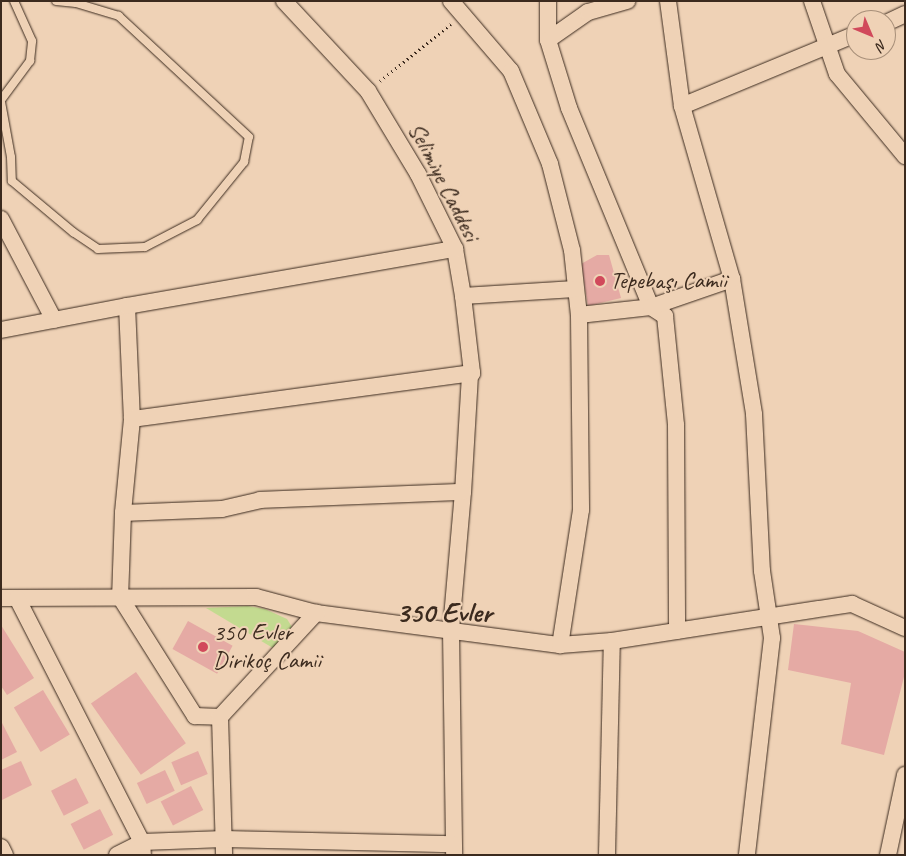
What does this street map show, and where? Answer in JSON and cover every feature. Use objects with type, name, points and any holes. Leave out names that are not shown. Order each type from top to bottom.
[{"type":"street","name":"Selimiye Caddesi","points":[[284,1],[368,91],[418,174],[455,249],[463,296],[472,373],[470,374],[452,630],[453,849]]},
{"type":"street","points":[[451,1],[512,70],[546,156],[572,250],[579,315],[580,510],[560,644]]},
{"type":"street","points":[[548,1],[548,40],[569,108],[651,307],[665,316],[676,425],[677,631]]},
{"type":"street","points":[[548,40],[588,12],[627,1]]},
{"type":"street","points":[[668,1],[682,106],[732,278],[754,414],[762,571],[772,638],[747,855]]},
{"type":"street","points":[[812,1],[838,74],[905,156]]},
{"type":"street","points":[[682,106],[826,44],[846,37]]},
{"type":"street","points":[[1,218],[54,320]]},
{"type":"street","points":[[1,330],[455,249]]},
{"type":"street","points":[[579,315],[651,307],[732,278]]},
{"type":"street","points":[[463,296],[575,289]]},
{"type":"street","points":[[127,306],[132,419],[123,513],[120,598],[195,716],[220,717]]},
{"type":"street","points":[[132,419],[472,373]]},
{"type":"street","points":[[123,513],[222,509],[260,500],[463,492]]},
{"type":"street","points":[[143,848],[9,598],[256,597],[316,612],[560,644],[612,641],[852,604],[905,628]]},
{"type":"street","points":[[224,847],[220,717],[316,612]]},
{"type":"street","points":[[607,855],[612,641]]},
{"type":"street","points":[[888,855],[905,775]]},
{"type":"street","points":[[1,847],[5,855]]},
{"type":"street","points":[[117,855],[143,848],[453,849]]},
{"type":"lane","points":[[14,1],[32,41],[30,61],[1,101],[11,157],[12,181],[73,232],[98,249],[145,247],[197,220],[244,162],[249,136],[119,16],[76,3],[56,1]]},
{"type":"path","points":[[368,91],[463,14]]},
{"type":"green space","points":[[248,606],[265,609],[287,619],[292,627],[273,648],[206,608]]},
{"type":"building","name":"Tepebaşı Camii","points":[[597,255],[609,255],[621,298],[588,306],[581,264]]},
{"type":"building","name":"350 Evler Dirikoç Camii","points":[[188,621],[233,646],[217,674],[172,649]]},
{"type":"building","points":[[794,624],[858,631],[905,652],[905,673],[884,755],[841,744],[851,683],[788,670]]},
{"type":"building","points":[[1,625],[34,678],[7,695],[1,686]]},
{"type":"building","points":[[136,672],[186,743],[141,775],[91,704]]},
{"type":"building","points":[[43,690],[70,735],[41,752],[14,708]]},
{"type":"building","points":[[1,721],[17,752],[1,760]]},
{"type":"building","points":[[198,751],[208,774],[181,785],[171,762]]},
{"type":"building","points":[[21,761],[32,785],[2,800],[1,770]]},
{"type":"building","points":[[165,770],[175,791],[147,804],[137,783]]},
{"type":"building","points":[[76,778],[89,803],[64,816],[51,791]]},
{"type":"building","points":[[191,786],[203,810],[173,825],[161,801]]},
{"type":"building","points":[[100,809],[113,835],[84,850],[71,824]]},
{"type":"place","name":"Tepebaşı Camii","points":[[600,281]]},
{"type":"place","name":"350 Evler Dirikoç Camii","points":[[203,647]]},
{"type":"district","name":"350 Evler","points":[[444,613]]}]
